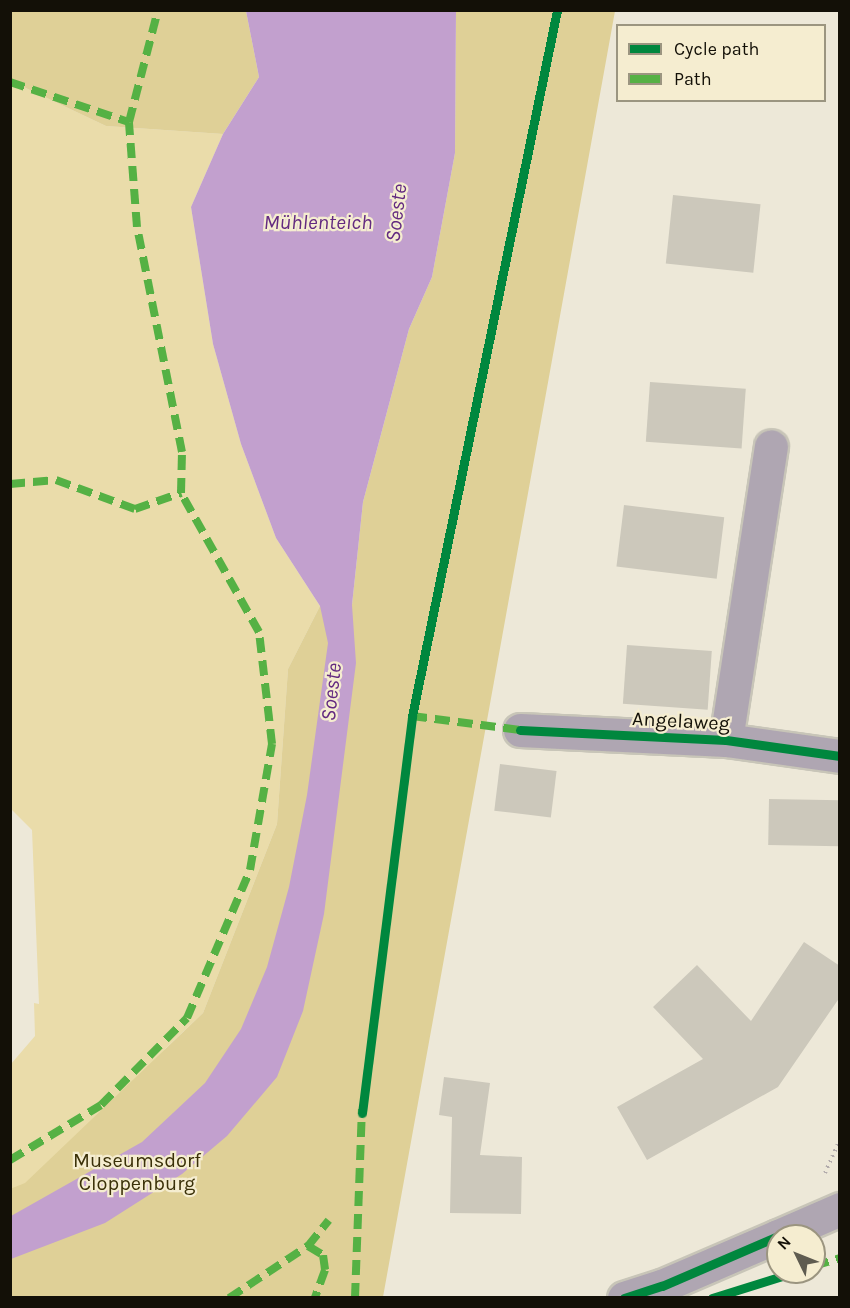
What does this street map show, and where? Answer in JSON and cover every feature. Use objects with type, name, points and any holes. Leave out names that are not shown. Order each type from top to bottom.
[{"type":"street","points":[[726,740],[771,446]]},
{"type":"street","name":"Angelaweg","points":[[520,730],[726,740],[840,756]]},
{"type":"street","points":[[806,1224],[840,1209]]},
{"type":"street","points":[[624,1298],[662,1286],[766,1241]]},
{"type":"shaded area","points":[[11,81],[106,126],[223,134],[191,207],[213,344],[241,444],[276,538],[320,606],[288,669],[277,824],[203,1013],[165,1049],[11,1298],[11,1064],[35,1036],[34,1003],[39,1004],[32,830],[10,808]]},
{"type":"green space","points":[[11,10],[246,11],[259,77],[223,134],[106,126],[11,81]]},
{"type":"green space","name":"Museumsdorf Cloppenburg","points":[[456,11],[615,11],[383,1297],[11,1297],[10,1189],[25,1183],[203,1013],[277,824],[288,669],[320,606],[352,605],[363,502],[409,329],[432,277],[455,153]]},
{"type":"water","name":"Mühlenteich","points":[[246,11],[456,11],[455,153],[432,277],[409,329],[363,502],[352,605],[356,663],[324,914],[303,1011],[277,1077],[227,1136],[182,1174],[105,1223],[11,1259],[11,1216],[142,1142],[205,1083],[241,1029],[267,967],[289,887],[307,795],[328,643],[320,606],[276,538],[241,444],[213,344],[191,207],[223,134],[259,77]]},
{"type":"building","points":[[673,195],[761,204],[753,273],[666,264]]},
{"type":"building","points":[[650,382],[746,389],[742,449],[646,442]]},
{"type":"building","points":[[624,505],[724,517],[717,579],[616,567]]},
{"type":"building","points":[[627,645],[712,651],[708,710],[623,704]]},
{"type":"building","points":[[500,764],[557,771],[551,818],[494,811]]},
{"type":"building","points":[[769,799],[840,800],[839,846],[768,845]]},
{"type":"building","points":[[804,942],[840,966],[840,997],[778,1087],[647,1160],[617,1107],[703,1059],[653,1007],[697,965],[751,1021]]},
{"type":"building","points":[[444,1077],[490,1083],[480,1155],[522,1157],[521,1214],[450,1213],[452,1117],[439,1115]]},
{"type":"marked path","points":[[10,1160],[101,1105],[187,1018],[250,870],[272,744],[259,632],[181,493],[182,452],[137,227],[129,122],[158,10]]},
{"type":"marked path","points":[[10,82],[129,122]]},
{"type":"marked path","points":[[10,484],[56,480],[135,509],[181,493]]},
{"type":"marked path","points":[[412,716],[520,730]]},
{"type":"marked path","points":[[355,1298],[362,1109]]},
{"type":"marked path","points":[[308,1246],[329,1220]]},
{"type":"marked path","points":[[229,1298],[308,1246],[323,1255],[325,1270],[315,1298]]},
{"type":"marked path","points":[[826,1262],[840,1258]]},
{"type":"cycle path","points":[[362,1113],[412,716],[557,10]]},
{"type":"cycle path","points":[[520,730],[726,740],[840,756]]},
{"type":"cycle path","points":[[624,1298],[662,1286],[766,1241]]},
{"type":"cycle path","points":[[712,1298],[766,1281]]},
{"type":"water label","name":"Soeste","points":[[396,213]]},
{"type":"water label","name":"Soeste","points":[[331,692]]}]
